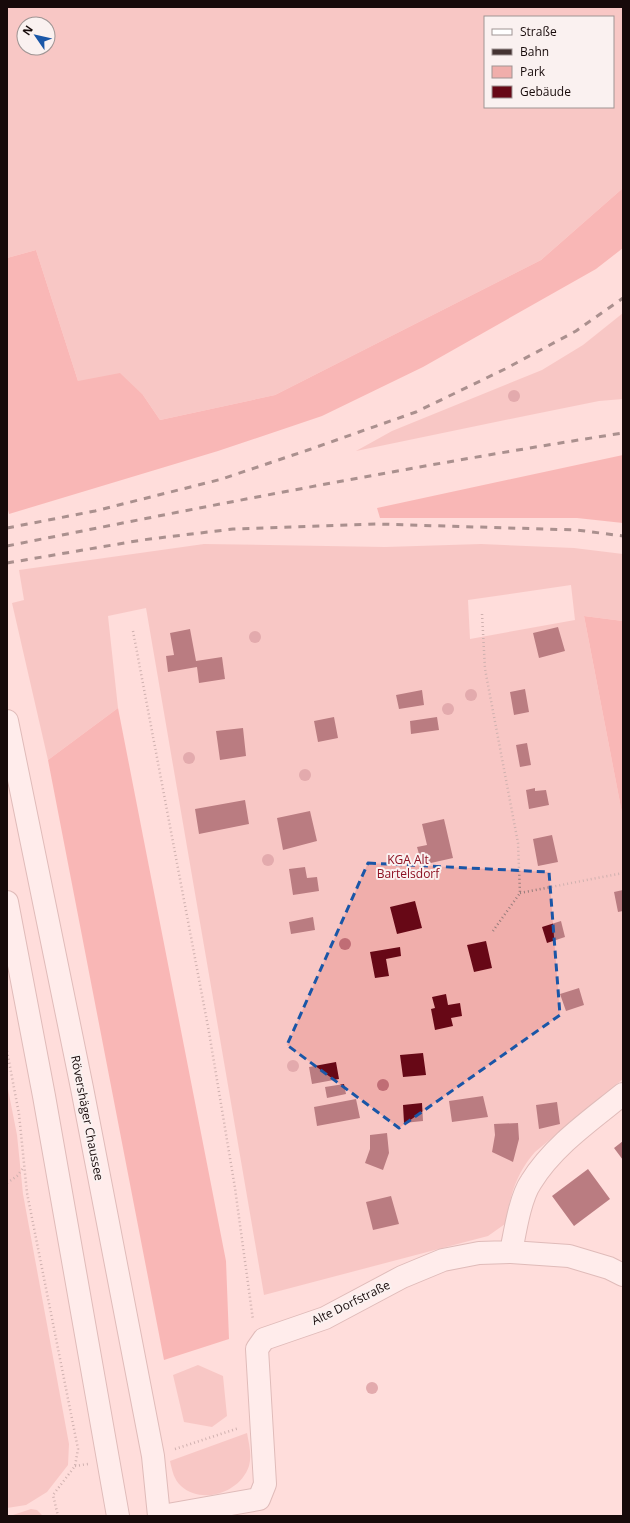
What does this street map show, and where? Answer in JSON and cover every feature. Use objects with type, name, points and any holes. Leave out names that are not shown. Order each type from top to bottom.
[{"type":"main road","name":"Rövershäger Chaussee","points":[[7,721],[82,1088],[153,1456],[159,1516]]},
{"type":"main road","points":[[7,902],[46,1104],[118,1516]]},
{"type":"main road","points":[[511,1252],[518,1219],[530,1182],[553,1153],[623,1094]]},
{"type":"main road","name":"Alte Dorfstraße","points":[[257,1349],[264,1339],[325,1318],[402,1277],[443,1260],[479,1253],[511,1252],[569,1256],[609,1268],[623,1275]]},
{"type":"main road","points":[[162,1516],[236,1509],[259,1499],[265,1484],[257,1349]]},
{"type":"path","points":[[482,614],[485,669],[518,842],[520,893],[493,931]]},
{"type":"path","points":[[133,631],[209,1032],[235,1188],[257,1349]]},
{"type":"path","points":[[520,893],[623,873]]},
{"type":"path","points":[[7,1051],[19,1114],[27,1193],[78,1449],[75,1466],[53,1495],[58,1516]]},
{"type":"path","points":[[7,1183],[17,1176],[24,1167]]},
{"type":"highlighted area","points":[[368,863],[549,872],[560,1015],[399,1128],[287,1045]]},
{"type":"green space","points":[[7,7],[623,7],[623,188],[541,260],[275,395],[160,420],[143,395],[78,381],[36,250],[7,258]]},
{"type":"green space","points":[[623,313],[623,399],[599,401],[356,451],[392,431],[542,370],[583,345]]},
{"type":"green space","name":"KGA Alt Bartelsdorf","points":[[204,544],[385,547],[481,544],[574,548],[623,554],[623,621],[584,616],[623,818],[623,1079],[535,1152],[518,1177],[509,1204],[505,1224],[488,1236],[264,1295],[146,608],[108,616],[118,708],[48,760],[12,603],[24,600],[19,570]],"holes":[[[571,585],[575,620],[470,639],[468,600]]]},
{"type":"green space","points":[[7,1084],[17,1135],[23,1194],[69,1444],[68,1465],[47,1492],[26,1505],[7,1508]]},
{"type":"green space","points":[[198,1365],[223,1376],[227,1416],[212,1427],[184,1422],[173,1375]]},
{"type":"green space","points":[[247,1433],[250,1462],[244,1475],[238,1483],[220,1493],[199,1495],[190,1492],[181,1486],[177,1481],[170,1461]]},
{"type":"green space","points":[[31,1509],[37,1510],[43,1516],[10,1516]]},
{"type":"shaded area","points":[[623,188],[623,248],[596,269],[423,367],[322,416],[218,451],[9,514],[7,506],[7,258],[36,250],[78,381],[120,373],[143,395],[160,420],[275,395],[541,260]]},
{"type":"shaded area","points":[[623,455],[623,523],[577,518],[380,518],[377,508]]},
{"type":"shaded area","points":[[584,616],[623,621],[623,818],[622,813]]},
{"type":"shaded area","points":[[118,708],[226,1261],[229,1339],[164,1360],[48,760]]},
{"type":"building","points":[[558,627],[565,651],[539,658],[533,633]]},
{"type":"building","points":[[190,629],[196,661],[222,657],[225,679],[199,683],[197,667],[168,672],[166,656],[174,655],[170,633]]},
{"type":"building","points":[[525,689],[529,712],[514,715],[510,692]]},
{"type":"building","points":[[422,690],[424,705],[399,709],[396,695]]},
{"type":"building","points":[[334,717],[338,738],[318,742],[314,721]]},
{"type":"building","points":[[437,717],[439,730],[411,734],[410,721]]},
{"type":"building","points":[[243,728],[246,756],[220,760],[216,731]]},
{"type":"building","points":[[527,743],[531,765],[520,767],[516,745]]},
{"type":"building","points":[[535,788],[535,791],[546,790],[549,805],[529,809],[526,790]]},
{"type":"building","points":[[245,800],[249,824],[199,834],[195,809]]},
{"type":"building","points":[[310,811],[317,841],[283,850],[277,818]]},
{"type":"building","points":[[444,819],[453,858],[422,865],[417,847],[427,845],[422,824]]},
{"type":"building","points":[[552,835],[558,862],[538,866],[533,839]]},
{"type":"building","points":[[305,867],[307,878],[317,877],[319,891],[293,895],[289,869]]},
{"type":"building","points":[[623,890],[623,911],[618,912],[614,892]]},
{"type":"building","points":[[415,901],[422,928],[397,934],[390,907]]},
{"type":"building","points":[[313,917],[315,930],[291,934],[289,922]]},
{"type":"building","points":[[561,921],[565,937],[547,943],[542,927]]},
{"type":"building","points":[[486,941],[492,968],[474,972],[467,945]]},
{"type":"building","points":[[400,947],[401,956],[386,959],[389,976],[375,978],[370,952]]},
{"type":"building","points":[[579,988],[584,1005],[566,1011],[560,994]]},
{"type":"building","points":[[446,994],[448,1005],[460,1003],[462,1016],[451,1018],[453,1026],[435,1030],[431,1009],[435,1008],[432,997]]},
{"type":"building","points":[[423,1053],[426,1075],[403,1077],[400,1055]]},
{"type":"building","points":[[336,1062],[339,1079],[312,1084],[309,1067]]},
{"type":"building","points":[[344,1084],[346,1094],[327,1098],[325,1087]]},
{"type":"building","points":[[483,1096],[488,1117],[452,1122],[449,1101]]},
{"type":"building","points":[[356,1099],[360,1118],[317,1126],[314,1107]]},
{"type":"building","points":[[557,1102],[560,1124],[539,1129],[536,1105]]},
{"type":"building","points":[[422,1103],[423,1121],[404,1123],[403,1105]]},
{"type":"building","points":[[518,1123],[519,1139],[513,1162],[492,1152],[495,1135],[494,1124]]},
{"type":"building","points":[[387,1133],[389,1153],[383,1170],[365,1163],[370,1149],[370,1135]]},
{"type":"building","points":[[623,1141],[623,1160],[614,1148]]},
{"type":"building","points":[[588,1169],[610,1199],[574,1226],[552,1196]]},
{"type":"building","points":[[391,1196],[399,1224],[373,1230],[366,1202]]},
{"type":"railway","points":[[7,528],[95,511],[222,479],[416,412],[505,369],[576,331],[623,298]]},
{"type":"railway","points":[[7,546],[315,486],[469,458],[623,433]]},
{"type":"railway","points":[[7,563],[142,540],[233,529],[377,524],[577,530],[623,536]]}]
